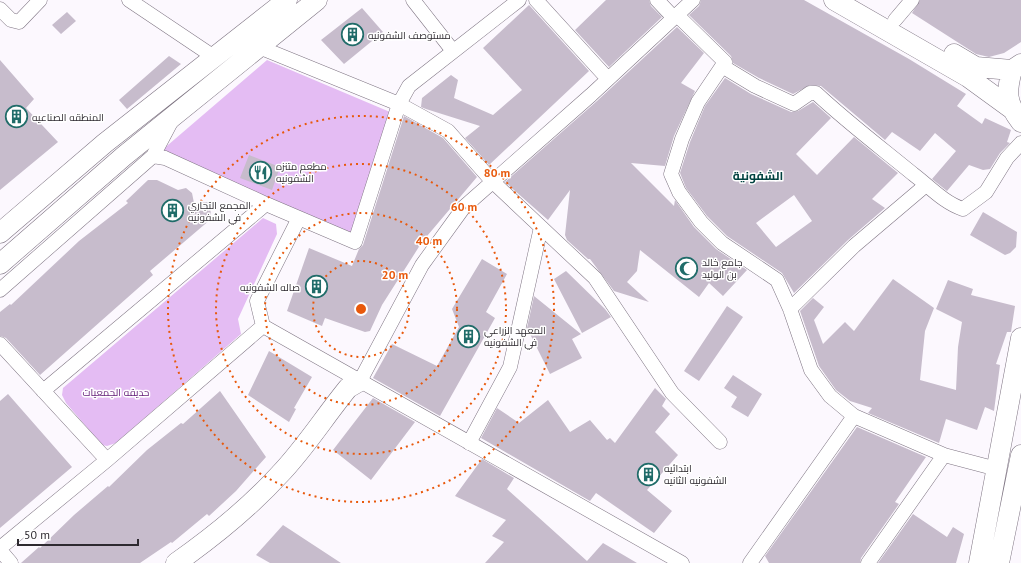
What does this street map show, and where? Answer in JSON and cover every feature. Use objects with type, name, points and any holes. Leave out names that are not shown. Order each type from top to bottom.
[{"type":"main road","points":[[0,234],[105,143],[287,0]]},
{"type":"main road","points":[[0,264],[124,156],[317,0]]},
{"type":"main road","points":[[834,0],[968,77],[1017,115]]},
{"type":"main road","points":[[860,0],[976,67],[1017,67],[1007,90],[1017,115]]},
{"type":"main road","points":[[979,563],[1021,338]]},
{"type":"main road","points":[[176,563],[231,521],[281,474],[348,388],[360,381]]},
{"type":"main road","points":[[198,563],[231,538],[286,488],[360,393],[360,381]]},
{"type":"main road","points":[[999,563],[1020,465]]},
{"type":"street","points":[[0,9],[11,20],[19,22],[40,0]]},
{"type":"street","points":[[129,0],[214,57]]},
{"type":"street","points":[[413,0],[453,51]]},
{"type":"street","points":[[152,156],[165,158],[266,204],[355,242],[399,104],[409,86],[519,0]]},
{"type":"street","points":[[536,0],[608,79]]},
{"type":"street","points":[[657,0],[725,62],[698,102],[682,139],[671,174],[679,192],[701,222],[722,243],[777,280],[790,309],[811,370],[830,396],[854,416],[944,455],[997,469]]},
{"type":"street","points":[[360,381],[422,266],[464,207],[608,79],[692,0]]},
{"type":"street","points":[[895,20],[912,0]]},
{"type":"street","points":[[258,47],[399,104],[448,131],[493,182],[595,278],[672,393],[720,442]]},
{"type":"street","points":[[722,66],[755,86],[794,104],[810,93],[816,93],[843,118],[926,185],[953,206],[963,209],[986,192],[1007,158],[1021,143]]},
{"type":"street","points":[[0,290],[152,156],[174,116]]},
{"type":"street","points":[[790,309],[854,246],[926,185]]},
{"type":"street","points":[[43,391],[266,204]]},
{"type":"street","points":[[299,218],[257,301],[263,326],[682,563]]},
{"type":"street","points":[[469,443],[510,367],[541,226]]},
{"type":"street","points":[[11,563],[0,549],[107,460],[263,326]]},
{"type":"street","points":[[0,344],[107,460]]},
{"type":"street","points":[[750,563],[854,416]]},
{"type":"street","points":[[868,563],[944,455]]},
{"type":"green space","points":[[267,60],[390,112],[352,234],[161,151]]},
{"type":"green space","name":"حديقه الجمعيات","points":[[263,218],[276,224],[277,234],[238,319],[241,334],[116,443],[107,446],[102,445],[66,403],[62,395],[63,388]]},
{"type":"building","points":[[606,0],[649,0],[651,6],[662,17],[609,67],[575,30]]},
{"type":"building","points":[[701,0],[804,0],[909,59],[966,94],[957,106],[982,124],[985,118],[1011,130],[1007,142],[1010,143],[1000,153],[990,169],[983,170],[969,165],[947,191],[932,179],[956,151],[935,133],[920,151],[892,132],[885,140],[821,86],[810,85],[793,94],[759,78],[733,63],[731,56],[689,15],[699,6]]},
{"type":"building","points":[[920,0],[1021,0],[1021,42],[1004,53],[989,57],[976,54],[912,13]]},
{"type":"building","points":[[529,5],[589,71],[489,165],[465,138],[480,126],[421,107],[422,98],[451,75],[458,80],[454,98],[493,115],[522,90],[483,48]]},
{"type":"building","name":"مستوصف الشفونيه","points":[[362,8],[383,32],[344,64],[321,40]]},
{"type":"building","points":[[67,12],[76,21],[61,34],[52,25]]},
{"type":"building","points":[[677,27],[704,53],[681,83],[695,91],[674,136],[665,166],[631,163],[674,206],[675,200],[694,227],[716,249],[747,270],[723,296],[709,283],[699,297],[640,250],[637,271],[627,282],[649,302],[614,291],[590,259],[588,259],[567,240],[565,235],[570,190],[548,220],[505,182],[597,101]]},
{"type":"building","points":[[169,56],[181,64],[127,109],[119,100]]},
{"type":"building","name":"المنطقه الصناعيه","points":[[0,60],[34,99],[26,108],[58,142],[0,190]]},
{"type":"building","points":[[725,78],[751,94],[791,112],[798,111],[813,102],[831,118],[796,154],[817,175],[854,137],[898,173],[872,199],[885,208],[848,240],[794,293],[782,273],[727,236],[707,216],[686,188],[680,173],[690,142],[705,106]],"holes":[[[794,195],[812,221],[776,247],[756,223]]]},
{"type":"building","points":[[404,116],[443,138],[477,177],[422,242],[382,305],[370,331],[365,332],[325,318],[322,326],[287,311],[309,248],[352,266],[359,249],[363,245]]},
{"type":"building","name":"مطعم متنزه الشفونيه","points":[[249,155],[280,167],[272,190],[240,178]]},
{"type":"building","points":[[148,180],[157,180],[178,190],[186,188],[192,193],[194,203],[210,202],[211,219],[150,271],[153,275],[40,375],[6,338],[0,336],[0,312],[10,304],[11,305],[79,241],[128,203],[126,201]]},
{"type":"building","points":[[983,212],[1017,232],[1016,247],[1010,253],[1005,255],[970,235]]},
{"type":"building","name":"المعهد الزراعي في الشفونيه","points":[[482,259],[507,274],[486,312],[495,318],[440,416],[373,378],[392,344],[437,366],[459,327],[452,309]]},
{"type":"building","points":[[566,271],[605,309],[611,317],[582,333],[554,279]]},
{"type":"building","points":[[893,279],[934,308],[925,331],[920,380],[956,390],[958,347],[962,322],[936,309],[948,280],[973,289],[971,295],[1015,306],[1011,332],[1007,332],[996,364],[1000,365],[994,411],[985,407],[977,430],[946,419],[939,443],[868,413],[872,408],[850,401],[836,390],[819,366],[800,311],[813,298],[824,307],[814,320],[823,344],[845,322],[854,331]]},
{"type":"building","points":[[534,296],[581,334],[572,339],[582,358],[550,374],[527,328]]},
{"type":"building","points":[[727,306],[743,317],[699,381],[684,371]]},
{"type":"building","points":[[269,351],[312,377],[294,408],[296,409],[289,422],[248,395]]},
{"type":"building","points":[[733,375],[762,394],[748,417],[731,407],[737,397],[724,388]]},
{"type":"building","points":[[655,388],[666,399],[662,406],[670,414],[655,432],[678,455],[647,490],[672,511],[654,533],[596,493],[590,501],[481,438],[497,408],[519,423],[548,400],[570,432],[590,420],[607,440],[610,438],[615,443]]},
{"type":"building","points":[[220,391],[266,457],[236,491],[209,516],[207,514],[172,543],[171,542],[140,563],[21,563],[39,547],[40,548],[74,515],[108,486],[109,487],[147,450],[181,423],[183,424]]},
{"type":"building","points":[[8,394],[72,467],[0,528],[0,401]]},
{"type":"building","points":[[373,398],[415,422],[371,480],[333,450]]},
{"type":"building","points":[[857,427],[926,457],[895,502],[899,504],[861,558],[860,563],[769,563],[765,556]]},
{"type":"building","points":[[482,459],[514,478],[507,489],[587,561],[603,543],[637,563],[485,563],[504,542],[492,536],[506,520],[455,496]]},
{"type":"building","points":[[913,514],[947,537],[953,527],[964,534],[956,563],[878,563]]},
{"type":"building","points":[[283,525],[341,563],[270,563],[256,555]]},
{"type":"place","name":"مستوصف الشفونيه","points":[[353,35]]},
{"type":"place","name":"المنطقه الصناعيه","points":[[17,117]]},
{"type":"place","name":"مطعم متنزه الشفونيه","points":[[260,172]]},
{"type":"place","name":"المجمع التجاري في الشفونيه","points":[[172,211]]},
{"type":"place","name":"جامع خالد بن الوليد","points":[[686,268]]},
{"type":"place","name":"صاله الشفونيه","points":[[316,287]]},
{"type":"place","name":"المعهد الزراعي في الشفونيه","points":[[469,336]]},
{"type":"place","name":"ابتدائيه الشفونيه الثانيه","points":[[648,474]]},
{"type":"district","name":"الشفونية","points":[[758,175]]}]
